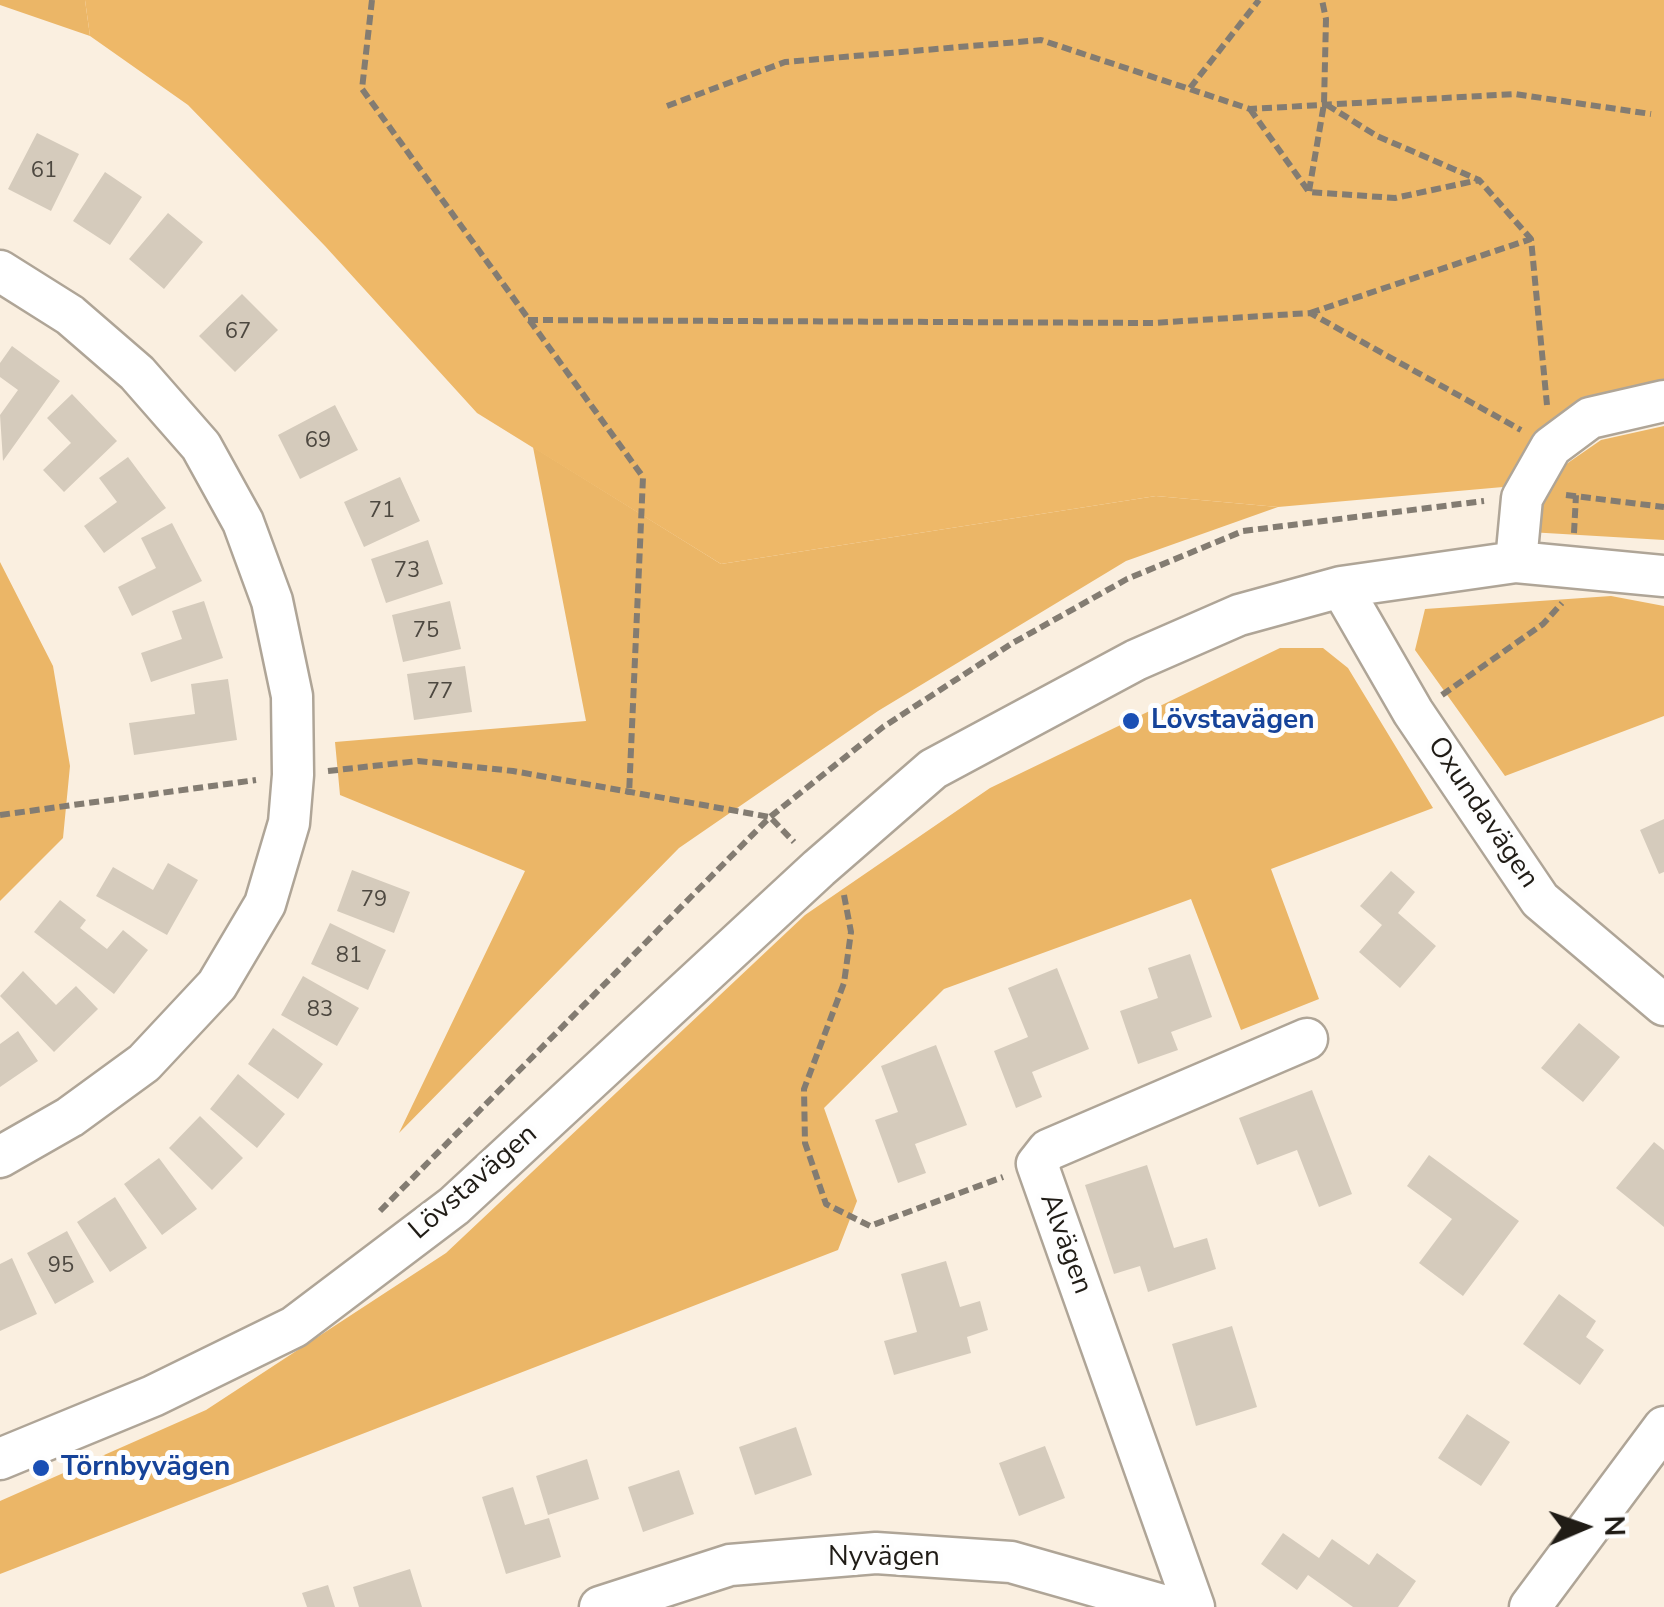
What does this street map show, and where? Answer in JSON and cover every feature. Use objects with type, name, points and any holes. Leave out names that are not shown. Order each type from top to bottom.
[{"type":"street","points":[[0,271],[70,315],[137,373],[201,446],[244,522],[272,601],[292,696],[293,775],[289,823],[266,904],[217,985],[144,1063],[70,1117],[0,1156]]},
{"type":"street","points":[[1516,562],[1522,498],[1551,446],[1590,418],[1664,400]]},
{"type":"street","name":"Lövstavägen","points":[[0,1459],[153,1396],[294,1327],[454,1206],[820,868],[934,769],[1136,660],[1239,615],[1341,587],[1516,562],[1664,576]]},
{"type":"street","name":"Oxundavägen","points":[[1341,587],[1413,712],[1540,900],[1664,1004]]},
{"type":"street","name":"Alvägen","points":[[1194,1607],[1037,1164],[1048,1150],[1307,1039]]},
{"type":"street","points":[[1530,1607],[1664,1428]]},
{"type":"street","name":"Nyvägen","points":[[600,1607],[730,1564],[876,1553],[1011,1562],[1169,1607]]},
{"type":"path","points":[[372,0],[362,89],[642,477],[629,794]]},
{"type":"path","points":[[1190,88],[1258,0]]},
{"type":"path","points":[[1308,192],[1324,104],[1326,19],[1322,0]]},
{"type":"path","points":[[667,106],[784,62],[1041,40],[1250,109],[1514,94],[1651,114]]},
{"type":"path","points":[[1324,104],[1376,136],[1479,180],[1531,239],[1551,446]]},
{"type":"path","points":[[1250,109],[1308,192]]},
{"type":"path","points":[[1308,192],[1395,198],[1479,180]]},
{"type":"path","points":[[528,320],[1153,323],[1310,313],[1531,239]]},
{"type":"path","points":[[1310,313],[1551,446]]},
{"type":"path","points":[[0,815],[418,761],[513,770],[770,817],[847,898],[852,932],[844,983],[804,1089],[805,1143],[826,1204],[870,1226],[1037,1164]]},
{"type":"shaded area","points":[[0,0],[85,0],[90,36],[0,5]]},
{"type":"shaded area","points":[[85,0],[1664,0],[1664,387],[1543,433],[1503,487],[1278,507],[1156,496],[721,564],[477,413],[325,246],[188,105],[90,36]]},
{"type":"shaded area","points":[[1664,426],[1664,540],[1529,532],[1546,478],[1601,440]]},
{"type":"shaded area","points":[[533,447],[721,564],[1156,496],[1278,507],[1126,561],[878,711],[679,848],[399,1133],[525,871],[340,795],[335,742],[586,721]]},
{"type":"shaded area","points":[[0,562],[53,666],[70,766],[63,838],[0,901]]},
{"type":"shaded area","points":[[1611,596],[1664,606],[1664,716],[1505,776],[1415,650],[1425,609]]},
{"type":"shaded area","points":[[1280,648],[1323,648],[1348,668],[1433,808],[1271,869],[1319,999],[1241,1030],[1191,899],[944,989],[824,1108],[857,1201],[838,1250],[0,1574],[0,1501],[206,1410],[446,1253],[805,915],[990,788]]},
{"type":"building","points":[[37,133],[79,154],[51,211],[8,189]]},
{"type":"building","points":[[105,172],[142,197],[110,245],[73,221]]},
{"type":"building","points":[[168,213],[203,242],[164,289],[129,259]]},
{"type":"building","points":[[242,294],[278,330],[235,372],[199,336]]},
{"type":"building","points":[[12,346],[60,381],[3,461],[0,415],[18,390],[0,377],[0,363]]},
{"type":"building","points":[[72,394],[117,441],[64,492],[43,470],[71,443],[47,418]]},
{"type":"building","points":[[335,405],[358,450],[300,479],[278,435]]},
{"type":"building","points":[[128,457],[166,508],[104,553],[84,526],[117,502],[99,478]]},
{"type":"building","points":[[400,477],[420,521],[364,547],[344,502]]},
{"type":"building","points":[[172,523],[202,581],[132,616],[118,587],[156,568],[141,538]]},
{"type":"building","points":[[428,540],[443,584],[386,603],[371,559]]},
{"type":"building","points":[[204,601],[223,658],[151,682],[141,653],[182,639],[172,611]]},
{"type":"building","points":[[450,601],[461,649],[403,662],[392,615]]},
{"type":"building","points":[[465,666],[472,712],[414,720],[407,674]]},
{"type":"building","points":[[228,679],[237,740],[134,755],[129,723],[195,714],[191,684]]},
{"type":"building","points":[[1664,819],[1664,872],[1659,874],[1640,830]]},
{"type":"building","points":[[168,863],[198,880],[167,935],[96,896],[113,867],[153,890]]},
{"type":"building","points":[[352,870],[410,892],[394,933],[337,911]]},
{"type":"building","points":[[1391,871],[1415,892],[1398,913],[1436,946],[1400,988],[1359,952],[1382,925],[1360,906]]},
{"type":"building","points":[[60,900],[86,920],[80,928],[107,949],[123,930],[148,950],[114,994],[34,932]]},
{"type":"building","points":[[330,923],[386,950],[368,990],[311,964]]},
{"type":"building","points":[[1190,954],[1212,1017],[1171,1032],[1178,1050],[1138,1064],[1120,1011],[1158,998],[1148,968]]},
{"type":"building","points":[[1057,968],[1089,1049],[1032,1072],[1042,1097],[1016,1108],[994,1051],[1028,1037],[1008,988]]},
{"type":"building","points":[[23,971],[56,1005],[76,986],[98,1009],[54,1052],[0,996]]},
{"type":"building","points":[[303,976],[359,1008],[337,1046],[281,1015]]},
{"type":"building","points":[[1579,1023],[1620,1057],[1583,1102],[1541,1068]]},
{"type":"building","points":[[273,1028],[323,1064],[298,1099],[248,1064]]},
{"type":"building","points":[[18,1031],[38,1061],[0,1087],[0,1044]]},
{"type":"building","points":[[936,1045],[967,1125],[915,1144],[926,1173],[898,1183],[875,1120],[898,1112],[881,1066]]},
{"type":"building","points":[[238,1074],[285,1114],[257,1148],[210,1109]]},
{"type":"building","points":[[1312,1090],[1352,1194],[1319,1207],[1297,1150],[1257,1165],[1239,1118]]},
{"type":"building","points":[[200,1116],[243,1158],[212,1190],[169,1148]]},
{"type":"building","points":[[1654,1142],[1664,1150],[1664,1227],[1616,1188]]},
{"type":"building","points":[[1429,1155],[1519,1221],[1463,1296],[1419,1263],[1452,1219],[1407,1186]]},
{"type":"building","points":[[159,1158],[197,1209],[162,1235],[124,1184]]},
{"type":"building","points":[[1147,1165],[1174,1248],[1207,1238],[1216,1269],[1148,1292],[1140,1266],[1114,1274],[1085,1185]]},
{"type":"building","points":[[115,1197],[147,1248],[110,1272],[77,1222]]},
{"type":"building","points":[[67,1231],[94,1282],[55,1304],[27,1253]]},
{"type":"building","points":[[12,1258],[37,1314],[0,1331],[0,1264]]},
{"type":"building","points":[[946,1261],[960,1307],[980,1301],[988,1330],[967,1337],[971,1353],[894,1375],[884,1341],[917,1332],[901,1274]]},
{"type":"building","points":[[1559,1294],[1596,1321],[1586,1337],[1604,1350],[1580,1385],[1523,1344]]},
{"type":"building","points":[[1232,1326],[1257,1407],[1196,1426],[1172,1344]]},
{"type":"building","points":[[1467,1414],[1510,1442],[1481,1486],[1438,1458]]},
{"type":"building","points":[[796,1427],[812,1475],[755,1495],[739,1447]]},
{"type":"building","points":[[1045,1446],[1065,1498],[1019,1516],[999,1463]]},
{"type":"building","points":[[587,1459],[599,1499],[548,1515],[536,1476]]},
{"type":"building","points":[[679,1470],[694,1514],[643,1532],[628,1487]]},
{"type":"building","points":[[513,1487],[525,1525],[549,1518],[561,1557],[506,1574],[482,1497]]},
{"type":"building","points":[[1283,1533],[1319,1558],[1332,1539],[1369,1565],[1377,1553],[1416,1581],[1398,1607],[1353,1607],[1308,1575],[1297,1590],[1261,1564]]},
{"type":"building","points":[[410,1569],[422,1607],[359,1607],[353,1587]]},
{"type":"building","points":[[328,1585],[335,1607],[307,1607],[302,1593]]},
{"type":"place","name":"Lövstavägen","points":[[1131,721]]},
{"type":"place","name":"Törnbyvägen","points":[[41,1468]]}]
